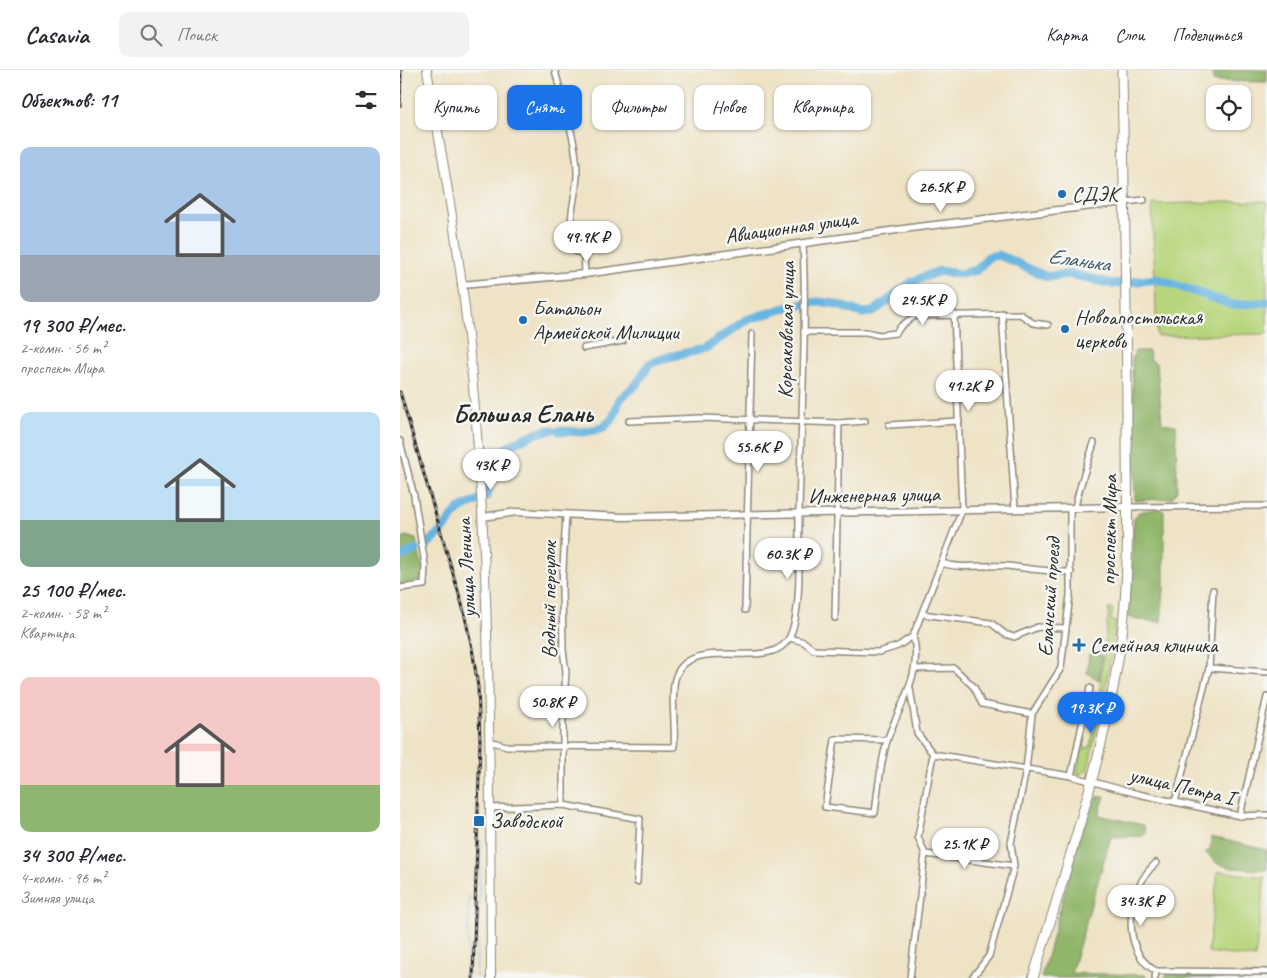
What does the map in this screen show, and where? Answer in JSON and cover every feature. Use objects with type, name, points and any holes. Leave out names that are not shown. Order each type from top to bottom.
[{"type":"main road","name":"улица Ленина","points":[[427,70],[461,285],[470,358],[482,518],[485,561],[489,741],[491,978]]},
{"type":"main road","name":"проспект Мира","points":[[1033,978],[1092,781],[1105,728],[1122,631],[1126,585],[1127,278],[1122,70]]},
{"type":"street","points":[[554,70],[574,148],[577,175],[571,211],[570,234],[577,252],[584,253],[585,274]]},
{"type":"street","points":[[1125,202],[1144,200]]},
{"type":"street","name":"Авиационная улица","points":[[461,285],[585,274],[803,242],[1125,202]]},
{"type":"street","name":"Корсаковская улица","points":[[790,638],[794,626],[799,570],[805,289],[803,242]]},
{"type":"street","points":[[1002,313],[1015,509]]},
{"type":"street","points":[[887,740],[835,740],[825,807],[875,813],[880,770],[887,740],[910,688],[915,669],[917,650],[914,636],[962,510],[954,314]]},
{"type":"street","points":[[804,332],[866,332],[879,335],[896,333],[901,326],[915,316],[954,314],[1020,314],[1034,323],[1048,325]]},
{"type":"street","points":[[746,610],[752,334]]},
{"type":"street","points":[[584,348],[623,341]]},
{"type":"street","points":[[629,422],[701,418],[750,421],[802,420],[839,423],[865,421]]},
{"type":"street","points":[[889,425],[959,421]]},
{"type":"street","points":[[835,618],[839,423]]},
{"type":"street","points":[[400,441],[412,488],[425,565],[424,585],[400,588]]},
{"type":"street","name":"Еланский проезд","points":[[1014,866],[1011,842],[1026,770],[1032,714],[1061,668],[1071,572],[1072,508],[1084,469],[1090,461],[1094,443]]},
{"type":"street","name":"Инженерная улица","points":[[482,518],[517,512],[623,517],[1267,506]]},
{"type":"street","name":"Водный переулок","points":[[563,805],[563,718],[566,670],[562,586],[566,515]]},
{"type":"street","points":[[941,563],[954,567],[1009,566],[1039,571],[1071,572]]},
{"type":"street","points":[[1175,802],[1209,668],[1213,590]]},
{"type":"street","points":[[922,614],[991,623],[1005,634],[1014,637],[1038,627],[1066,628]]},
{"type":"street","points":[[489,741],[507,746],[674,747],[674,682],[683,666],[702,656],[770,652],[790,638],[804,642],[814,650],[879,652],[898,646],[914,636]]},
{"type":"street","points":[[915,669],[954,668],[974,687],[982,704],[1032,714]]},
{"type":"street","points":[[1209,668],[1267,672]]},
{"type":"street","points":[[910,688],[917,734],[934,754],[918,837],[925,854],[910,978]]},
{"type":"street","points":[[1072,776],[1090,688]]},
{"type":"street","points":[[1240,816],[1267,697]]},
{"type":"street","name":"улица Петра I","points":[[934,754],[1072,776],[1240,816],[1267,815]]},
{"type":"street","points":[[489,808],[563,805],[640,820],[637,882]]},
{"type":"street","points":[[925,854],[1014,866],[989,956],[972,978]]},
{"type":"street","points":[[1156,863],[1150,868],[1137,894],[1131,926],[1134,942],[1144,964],[1156,971],[1267,972]]},
{"type":"street","points":[[1155,978],[1156,971]]},
{"type":"green space","points":[[1213,70],[1267,70],[1267,82],[1213,81]]},
{"type":"green space","points":[[1267,201],[1267,334],[1157,336],[1152,204]]},
{"type":"green space","points":[[1135,351],[1149,351],[1150,359],[1157,364],[1162,423],[1176,425],[1177,490],[1172,498],[1135,501],[1132,359]]},
{"type":"green space","points":[[1155,509],[1164,511],[1164,590],[1161,622],[1137,620],[1128,617],[1134,518],[1139,512]]},
{"type":"green space","points":[[406,536],[416,539],[423,571],[421,580],[400,585],[400,539]]},
{"type":"green space","points":[[1109,608],[1113,610],[1111,620],[1116,622],[1104,696],[1088,769],[1082,774],[1077,773],[1081,750],[1090,747],[1102,694],[1100,685]]},
{"type":"green space","points":[[1089,654],[1102,655],[1099,680],[1087,673]]},
{"type":"green space","points":[[1105,796],[1099,815],[1143,825],[1146,833],[1143,836],[1111,837],[1071,973],[1145,975],[1146,978],[1041,978],[1081,833],[1097,797]]},
{"type":"green space","points":[[1211,837],[1267,850],[1267,870],[1232,868],[1218,864],[1205,852],[1210,851]]},
{"type":"green space","points":[[1218,871],[1265,877],[1255,958],[1208,952]]},
{"type":"green space","points":[[1168,974],[1267,976],[1267,978],[1164,978]]},
{"type":"waterway","name":"Еланька","points":[[706,348],[746,320],[792,306],[817,302],[831,303],[862,313],[873,312],[912,282],[939,271],[960,274],[977,270],[988,257],[999,255],[1047,277],[1070,274],[1113,284],[1158,279],[1233,305],[1267,302]]},
{"type":"waterway","name":"Еланька","points":[[559,431],[583,432],[603,428],[613,418],[620,399],[637,384],[649,364],[668,357],[700,350]]},
{"type":"waterway","name":"Еланька","points":[[425,546],[441,532],[458,510],[487,496],[486,476],[490,462],[505,449],[524,438],[551,430]]},
{"type":"waterway","name":"Еланька","points":[[400,557],[416,550]]},
{"type":"waterway","points":[[476,978],[481,840]]},
{"type":"waterway","points":[[467,978],[469,895]]},
{"type":"railway","points":[[400,106],[401,70]]},
{"type":"railway","points":[[400,392],[463,608],[478,687],[480,741],[473,978]]},
{"type":"place","name":"СДЭК","points":[[1062,194]]},
{"type":"place","name":"Батальон Армейской Милиции","points":[[523,320]]},
{"type":"place","name":"Новоапостольская церковь","points":[[1065,329]]},
{"type":"place","name":"Семейная клиника","points":[[1079,645]]},
{"type":"place","name":"Заводской","points":[[479,821]]},
{"type":"district","name":"Большая Елань","points":[[523,413]]}]
